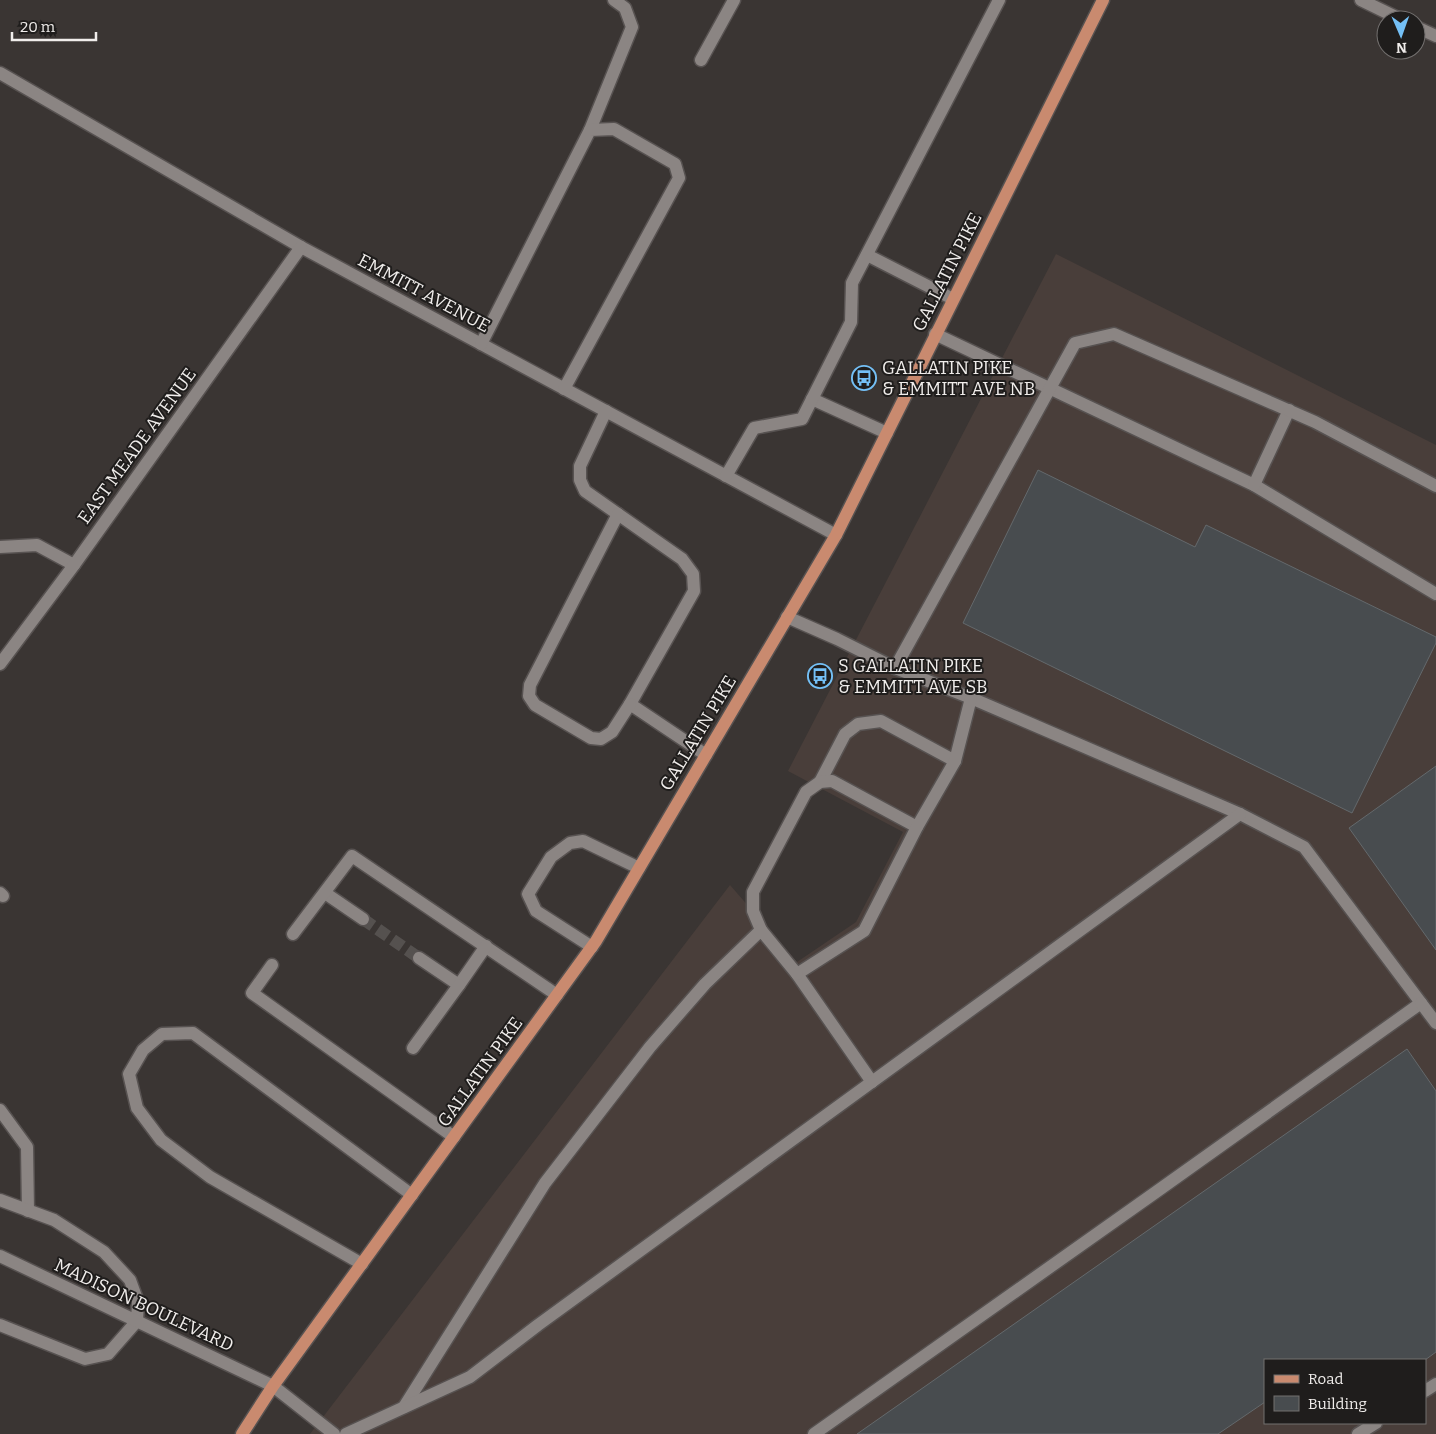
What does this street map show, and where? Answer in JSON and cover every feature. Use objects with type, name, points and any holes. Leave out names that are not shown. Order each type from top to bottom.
[{"type":"main road","name":"GALLATIN PIKE","points":[[242,1434],[274,1386],[592,947],[836,535],[1103,0]]},
{"type":"street","points":[[481,344],[590,130],[632,27],[625,8],[614,0]]},
{"type":"street","points":[[701,60],[734,0]]},
{"type":"street","points":[[726,476],[754,428],[802,419],[851,322],[852,283],[999,0]]},
{"type":"street","points":[[1360,0],[1381,10]]},
{"type":"street","name":"EMMITT AVENUE","points":[[0,73],[301,247],[836,535]]},
{"type":"street","points":[[564,388],[679,178],[675,164],[614,129],[590,130]]},
{"type":"street","name":"EAST MEADE AVENUE","points":[[0,664],[4,649],[74,564],[301,247]]},
{"type":"street","points":[[867,255],[954,299]]},
{"type":"street","points":[[935,334],[1254,486],[1436,594]]},
{"type":"street","points":[[895,668],[1075,343],[1114,334],[1315,422],[1436,486]]},
{"type":"street","points":[[812,399],[887,433]]},
{"type":"street","points":[[1254,486],[1289,410]]},
{"type":"street","points":[[606,411],[580,466],[580,480],[586,491],[682,559],[693,574],[694,590],[630,704],[612,732],[601,739],[591,738],[535,705],[529,696],[530,685],[618,514]]},
{"type":"street","points":[[0,546],[37,545],[74,564]]},
{"type":"street","points":[[787,617],[895,668],[971,698],[1240,814],[1304,847],[1436,1023]]},
{"type":"street","points":[[796,974],[864,931],[917,827],[955,761],[971,698]]},
{"type":"street","points":[[630,704],[706,755]]},
{"type":"street","points":[[872,1082],[796,974],[761,930],[753,911],[753,892],[806,792],[820,782],[845,734],[858,724],[881,721],[955,761]]},
{"type":"street","points":[[820,782],[832,781],[917,827]]},
{"type":"street","points":[[346,1434],[470,1377],[538,1325],[1240,814]]},
{"type":"street","points":[[592,947],[536,911],[528,894],[551,857],[570,842],[583,841],[639,868]]},
{"type":"street","points":[[293,934],[326,893],[352,856],[557,995]]},
{"type":"street","points":[[326,893],[363,919]]},
{"type":"street","points":[[403,1408],[545,1183],[650,1047],[705,984],[761,930]]},
{"type":"street","points":[[413,1048],[486,946]]},
{"type":"street","points":[[419,958],[458,985]]},
{"type":"street","points":[[272,965],[252,993],[454,1137]]},
{"type":"street","points":[[814,1434],[1421,1002]]},
{"type":"street","points":[[362,1264],[210,1177],[161,1140],[137,1108],[129,1074],[143,1050],[162,1034],[193,1033],[412,1195]]},
{"type":"street","points":[[0,1110],[27,1147],[28,1211]]},
{"type":"street","points":[[0,1200],[54,1220],[104,1252],[130,1280],[138,1302],[137,1321],[108,1354],[85,1360],[0,1324]]},
{"type":"street","name":"MADISON BOULEVARD","points":[[0,1256],[274,1386],[334,1434]]},
{"type":"street","points":[[1358,1434],[1374,1424]]},
{"type":"shaded area","points":[[1056,254],[1436,445],[1436,1434],[310,1434],[730,885],[797,962],[856,922],[903,832],[788,771]]},
{"type":"building","points":[[1038,470],[1195,547],[1206,525],[1436,637],[1436,643],[1352,813],[963,623]]},
{"type":"building","points":[[1436,766],[1436,950],[1349,828]]},
{"type":"building","points":[[1407,1049],[1436,1091],[1436,1352],[1426,1359],[1264,1359],[1264,1403],[1218,1434],[857,1434]]},
{"type":"tunnel","points":[[363,919],[419,958]]},
{"type":"place","name":"GALLATIN PIKE & EMMITT AVE NB","points":[[864,378]]},
{"type":"place","name":"S GALLATIN PIKE & EMMITT AVE SB","points":[[820,676]]}]
